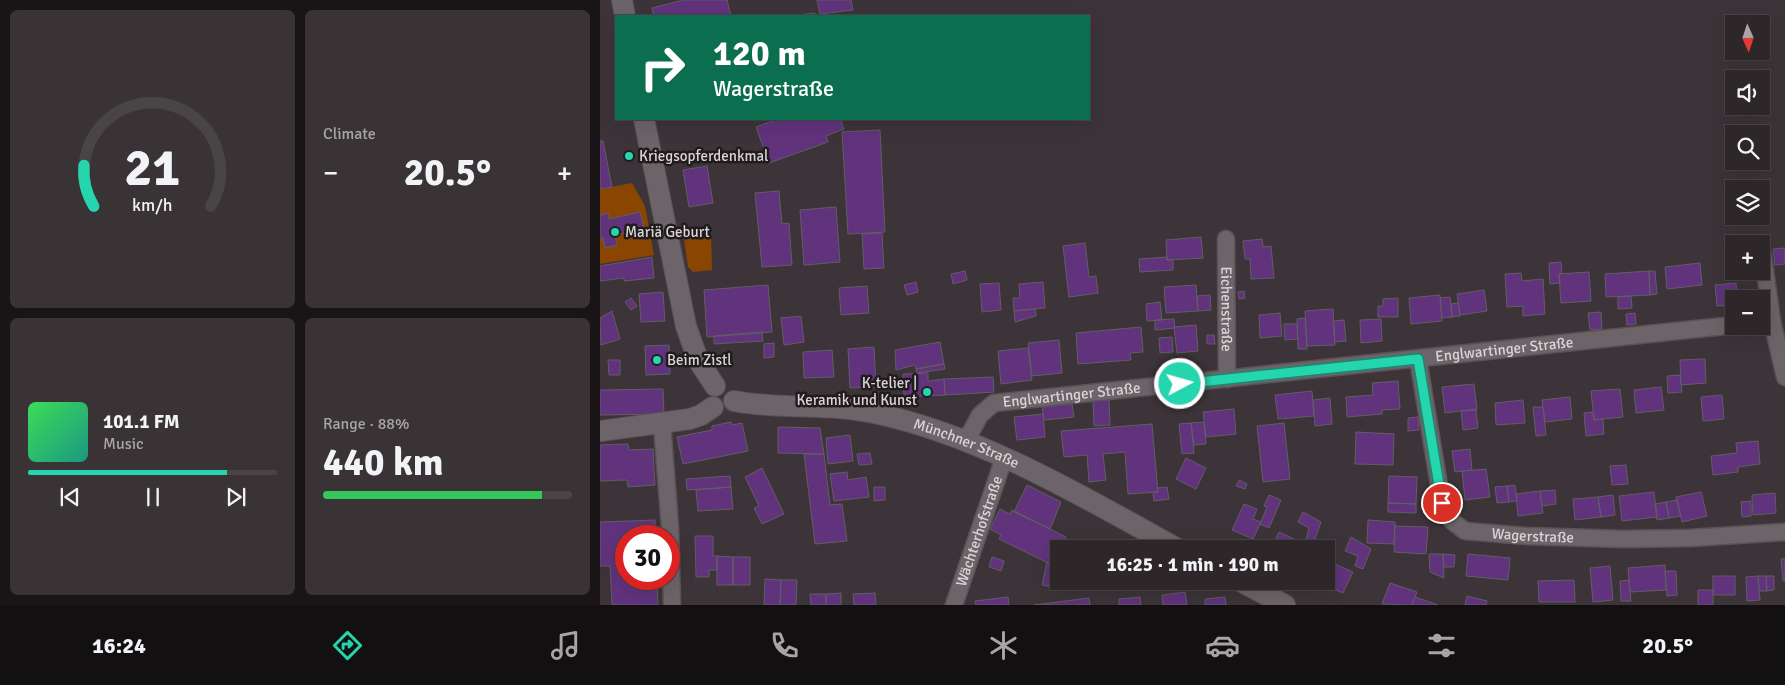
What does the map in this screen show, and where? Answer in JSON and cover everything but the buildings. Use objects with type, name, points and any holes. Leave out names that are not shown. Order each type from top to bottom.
[{"type":"street","points":[[622,0],[625,15]]},
{"type":"street","points":[[644,120],[686,326],[698,360],[715,386]]},
{"type":"street","name":"Eichenstraße","points":[[1226,239],[1227,379]]},
{"type":"street","points":[[1767,280],[1785,377]]},
{"type":"street","name":"Englwartinger Straße","points":[[966,441],[980,415],[994,403],[1725,326]]},
{"type":"street","name":"Wagerstraße","points":[[1418,359],[1442,503],[1452,521],[1465,531],[1527,536],[1622,539],[1690,538],[1785,532]]},
{"type":"street","points":[[724,385],[728,386],[734,393],[734,400],[731,406],[724,410],[713,407],[709,398],[715,386],[724,385]]},
{"type":"street","name":"Münchner Straße","points":[[734,400],[762,405],[871,412],[940,430],[1004,458],[1073,492],[1161,540]]},
{"type":"street","points":[[600,431],[690,419],[701,415],[713,407]]},
{"type":"street","points":[[662,424],[670,528],[672,605]]},
{"type":"street","name":"Wächterhofstraße","points":[[954,605],[1004,458]]},
{"type":"street","points":[[1257,590],[1285,605]]},
{"type":"shaded area","points":[[632,183],[645,206],[654,255],[600,264],[600,189]]},
{"type":"shaded area","points":[[700,228],[711,235],[712,270],[693,272],[688,267],[683,232]]},
{"type":"place","name":"Kriegsopferdenkmal","points":[[629,156]]},
{"type":"place","name":"Mariä Geburt","points":[[615,232]]},
{"type":"place","name":"Beim Zistl","points":[[657,360]]},
{"type":"place","name":"K-telier | Keramik und Kunst","points":[[927,392]]},
{"type":"route","points":[[1180,384],[1418,359],[1442,503]]}]
